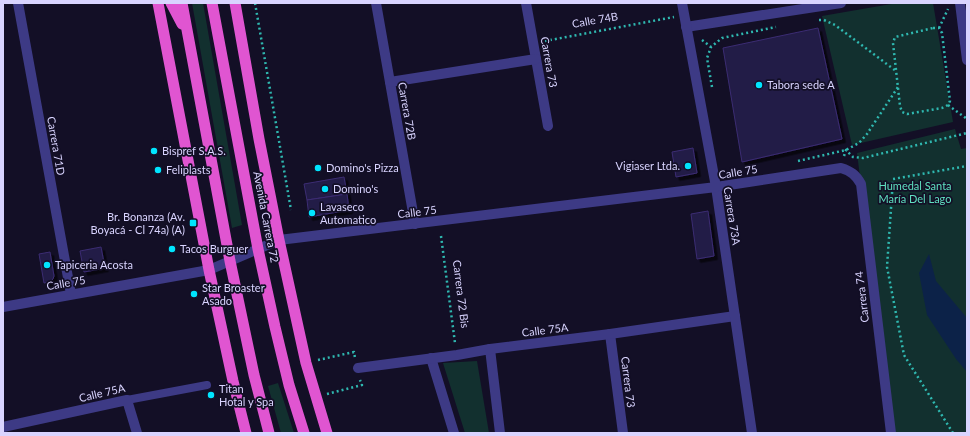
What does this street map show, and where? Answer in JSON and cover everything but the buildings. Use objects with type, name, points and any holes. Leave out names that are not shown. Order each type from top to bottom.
[{"type":"highway","points":[[158,3],[210,270],[233,381],[246,433]]},
{"type":"highway","points":[[171,3],[188,34]]},
{"type":"highway","points":[[182,3],[230,261],[254,376],[269,433]]},
{"type":"highway","name":"Avenida Carrera 72","points":[[212,3],[258,249],[289,385],[304,433]]},
{"type":"highway","name":"Avenida Carrera 72","points":[[235,3],[279,240],[306,363],[327,433]]},
{"type":"street","name":"Carrera 71D","points":[[18,3],[71,294]]},
{"type":"street","name":"Carrera 72B","points":[[376,3],[415,224]]},
{"type":"street","name":"Carrera 73","points":[[526,3],[548,126]]},
{"type":"street","name":"Carrera 73A","points":[[682,3],[716,188],[752,433]]},
{"type":"street","points":[[686,27],[841,3]]},
{"type":"street","points":[[960,3],[967,60]]},
{"type":"street","points":[[390,82],[536,59]]},
{"type":"street","name":"Calle 75","points":[[3,306],[210,270],[279,240],[716,188],[841,168]]},
{"type":"street","name":"Carrera 74","points":[[841,168],[852,172],[861,184],[891,433]]},
{"type":"street","name":"Calle 75A","points":[[358,368],[735,316]]},
{"type":"street","name":"Carrera 73","points":[[610,334],[623,433]]},
{"type":"street","points":[[490,349],[500,433]]},
{"type":"street","points":[[431,358],[454,433]]},
{"type":"street","points":[[127,400],[137,433]]},
{"type":"street","name":"Calle 75A","points":[[9,429],[127,400]]},
{"type":"lane","name":"Calle 75A","points":[[127,400],[207,385]]},
{"type":"path","points":[[255,3],[291,210]]},
{"type":"path","points":[[939,28],[950,3]]},
{"type":"path","name":"Calle 74B","points":[[533,43],[684,15]]},
{"type":"path","points":[[817,20],[824,20],[835,25],[896,71]]},
{"type":"path","points":[[712,89],[707,58],[711,47],[722,38],[781,26]]},
{"type":"path","points":[[933,28],[939,28],[942,33],[950,101],[948,105],[942,108],[907,114],[902,112],[900,106],[893,42],[895,37],[933,28]]},
{"type":"path","points":[[794,161],[846,150],[859,143],[867,134],[898,87]]},
{"type":"path","points":[[948,105],[967,119]]},
{"type":"path","points":[[846,150],[853,157],[863,158],[967,133]]},
{"type":"path","points":[[953,433],[904,355],[887,266],[893,179],[967,166]]},
{"type":"path","name":"Carrera 72 Bis","points":[[441,236],[457,355]]},
{"type":"path","points":[[306,363],[354,352],[362,385],[315,396]]},
{"type":"green space","points":[[192,3],[203,3],[242,225],[232,228]]},
{"type":"green space","points":[[897,3],[933,3],[953,122],[852,145],[822,16]]},
{"type":"green space","name":"Humedal Santa María Del Lago","points":[[955,129],[961,149],[967,148],[967,433],[892,433],[857,153]]},
{"type":"green space","points":[[477,361],[489,433],[465,433],[443,363]]},
{"type":"green space","points":[[278,383],[294,433],[281,433],[268,386]]},
{"type":"water","points":[[929,254],[936,281],[967,318],[967,372],[956,359],[927,315],[919,273]]},
{"type":"place","name":"Tabora sede A","points":[[759,85]]},
{"type":"place","name":"Bispref S.A.S.","points":[[154,151]]},
{"type":"place","name":"Vigiaser Ltda.","points":[[688,166]]},
{"type":"place","name":"Domino's Pizza","points":[[318,168]]},
{"type":"place","name":"Feliplasts","points":[[158,170]]},
{"type":"place","name":"Domino's","points":[[325,189]]},
{"type":"place","name":"Lavaseco Automatico","points":[[312,213]]},
{"type":"place","name":"Br. Bonanza (Av. Boyacá - Cl 74a) (A)","points":[[193,223]]},
{"type":"place","name":"Tacos Burguer","points":[[172,249]]},
{"type":"place","name":"Tapiceria Acosta","points":[[47,265]]},
{"type":"place","name":"Star Broaster Asado","points":[[194,294]]},
{"type":"place","name":"Titan Hotal y Spa","points":[[211,395]]}]
